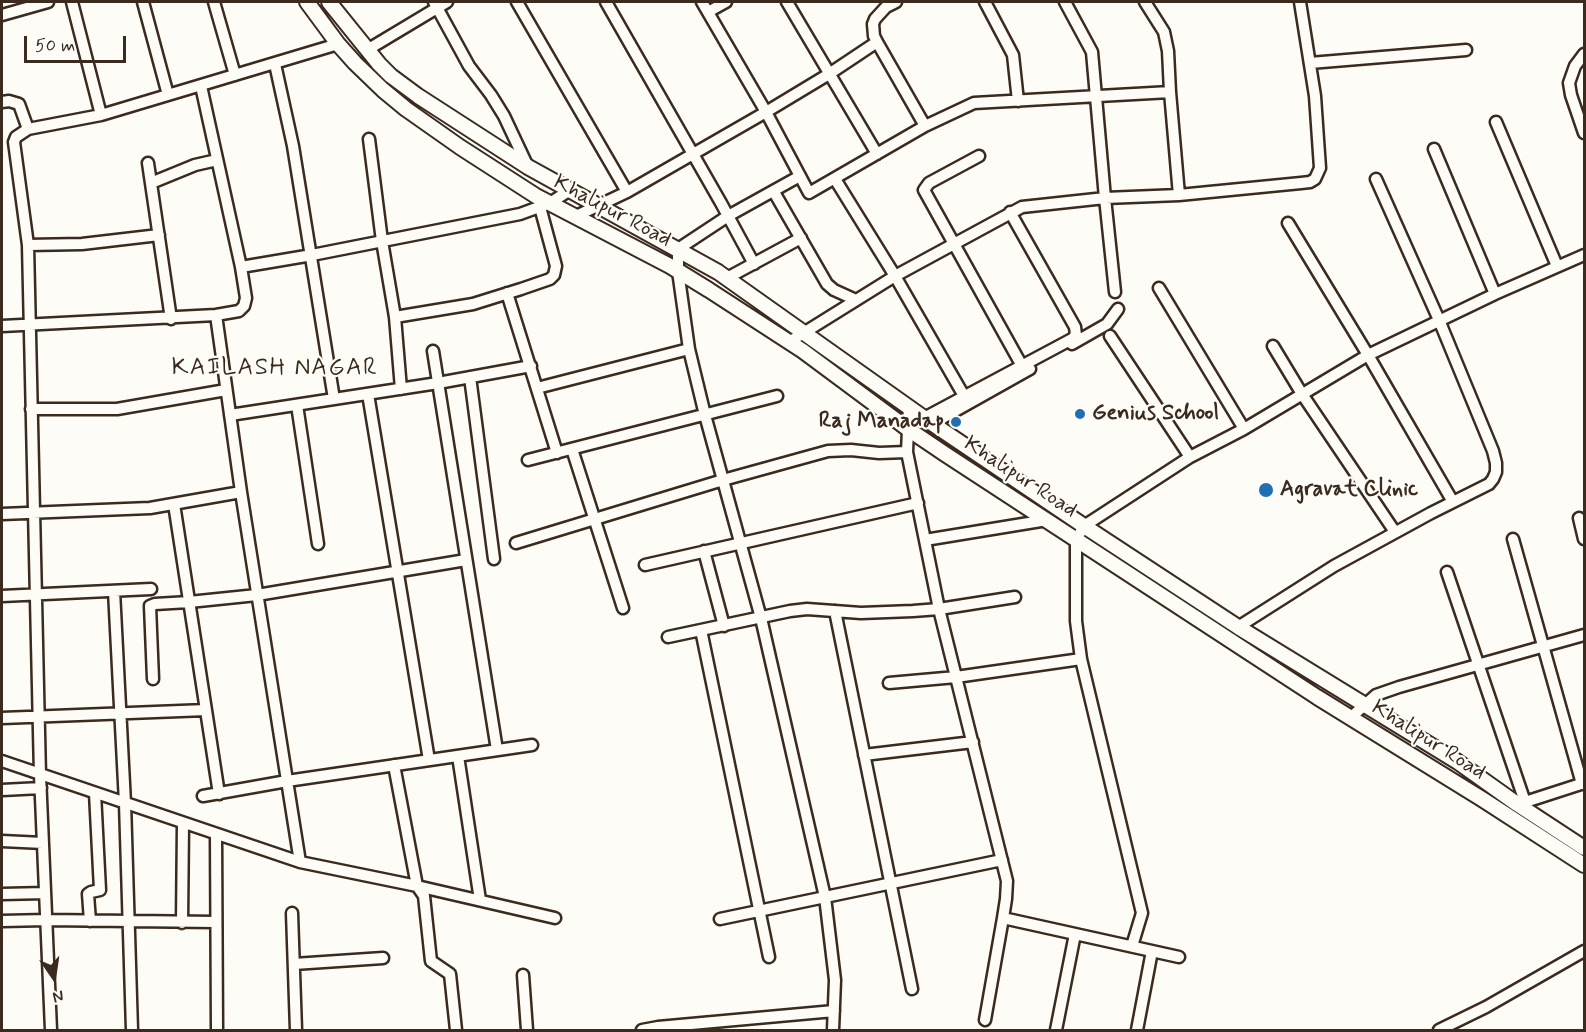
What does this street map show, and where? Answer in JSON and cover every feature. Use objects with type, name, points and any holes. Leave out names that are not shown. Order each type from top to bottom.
[{"type":"street","points":[[2,15],[48,2]]},
{"type":"street","points":[[72,2],[101,115]]},
{"type":"street","points":[[142,2],[168,95]]},
{"type":"street","points":[[214,2],[235,75]]},
{"type":"street","name":"Khalipur Road","points":[[307,2],[338,44],[376,84],[406,109],[536,196],[545,205],[574,217],[678,271],[709,290],[789,342],[908,429],[1076,540],[1350,718],[1584,865]]},
{"type":"street","name":"Khalipur Road","points":[[328,2],[391,76],[418,96],[528,167],[727,278],[928,421],[1084,526],[1238,627],[1458,762],[1584,848]]},
{"type":"street","points":[[517,2],[627,192]]},
{"type":"street","points":[[606,2],[694,154],[754,264]]},
{"type":"street","points":[[702,2],[766,112],[809,193],[925,126],[974,104],[1170,92]]},
{"type":"street","points":[[708,12],[726,2]]},
{"type":"street","points":[[787,2],[877,154]]},
{"type":"street","points":[[896,2],[884,4],[873,24],[874,36],[925,126]]},
{"type":"street","points":[[985,2],[1013,55],[1018,101]]},
{"type":"street","points":[[1065,2],[1092,52],[1115,292]]},
{"type":"street","points":[[1146,2],[1164,32],[1166,42],[1179,195]]},
{"type":"street","points":[[789,342],[895,276],[1022,207],[1105,198],[1179,195],[1310,182],[1315,179],[1320,168],[1315,96],[1300,2]]},
{"type":"street","points":[[367,50],[439,3],[468,66],[504,116],[528,167]]},
{"type":"street","points":[[51,1030],[40,775],[28,245],[14,142],[16,137],[28,129],[101,115],[275,64],[338,44],[355,36]]},
{"type":"street","points":[[574,217],[627,192],[694,154],[829,74],[877,42]]},
{"type":"street","points":[[1310,63],[1466,50]]},
{"type":"street","points":[[1584,54],[1575,66],[1569,83],[1584,133]]},
{"type":"street","points":[[275,64],[293,146],[334,399]]},
{"type":"street","points":[[2,326],[171,319],[239,311],[244,306],[246,298],[241,267],[201,86]]},
{"type":"street","points":[[2,102],[9,101],[19,104],[28,129]]},
{"type":"street","points":[[1496,122],[1557,266]]},
{"type":"street","points":[[369,139],[382,242],[395,317],[401,389]]},
{"type":"street","points":[[1434,149],[1495,294]]},
{"type":"street","points":[[979,156],[929,183],[924,190],[1022,366]]},
{"type":"street","points":[[151,183],[195,165],[217,160]]},
{"type":"street","points":[[148,163],[171,319]]},
{"type":"street","points":[[800,176],[728,216],[678,249],[678,271],[688,349],[761,618],[825,897],[835,980],[833,1030]]},
{"type":"street","points":[[835,178],[964,396]]},
{"type":"street","points":[[1238,627],[1334,566],[1490,484],[1496,472],[1493,452],[1439,320],[1376,179]]},
{"type":"street","points":[[241,267],[520,214],[545,205],[570,190]]},
{"type":"street","points":[[774,192],[827,284],[834,290],[856,300]]},
{"type":"street","points":[[395,317],[473,304],[550,279],[556,271],[545,205]]},
{"type":"street","points":[[928,421],[964,396],[1076,335],[1076,331],[1010,212]]},
{"type":"street","points":[[1288,223],[1453,502]]},
{"type":"street","points":[[28,245],[82,244],[159,235]]},
{"type":"street","points":[[727,278],[801,238]]},
{"type":"street","points":[[1132,946],[1142,913],[1081,659],[1076,621],[1076,540],[1084,526],[1190,457],[1244,429],[1368,355],[1495,294],[1584,255]]},
{"type":"street","points":[[1159,288],[1244,429]]},
{"type":"street","points":[[507,293],[557,453]]},
{"type":"street","points":[[928,421],[1026,372],[1107,324],[1118,309]]},
{"type":"street","points":[[216,315],[241,492],[300,862]]},
{"type":"street","points":[[1110,336],[1190,457]]},
{"type":"street","points":[[1273,346],[1302,394],[1395,532]]},
{"type":"street","points":[[537,388],[688,349]]},
{"type":"street","points":[[433,351],[496,750]]},
{"type":"street","points":[[230,415],[438,384],[531,366]]},
{"type":"street","points":[[470,378],[494,559]]},
{"type":"street","points":[[31,409],[117,409],[226,390]]},
{"type":"street","points":[[368,394],[429,760]]},
{"type":"street","points":[[528,460],[777,396]]},
{"type":"street","points":[[297,405],[318,544]]},
{"type":"street","points":[[909,407],[907,452],[939,609],[1007,881],[1003,918],[985,1020]]},
{"type":"street","points":[[572,449],[623,608]]},
{"type":"street","points":[[516,543],[723,480],[828,451],[907,452]]},
{"type":"street","points":[[2,514],[150,508],[241,492]]},
{"type":"street","points":[[645,565],[918,503]]},
{"type":"street","points":[[174,504],[219,794]]},
{"type":"street","points":[[1579,518],[1584,539]]},
{"type":"street","points":[[925,540],[1047,520]]},
{"type":"street","points":[[1501,812],[1521,803],[1583,784],[1513,539]]},
{"type":"street","points":[[704,551],[724,626]]},
{"type":"street","points":[[153,679],[150,606],[155,604],[257,594],[466,560]]},
{"type":"street","points":[[1447,572],[1479,665],[1521,803]]},
{"type":"street","points":[[2,596],[151,589]]},
{"type":"street","points":[[114,591],[125,803],[132,1030]]},
{"type":"street","points":[[668,637],[790,610],[882,613],[939,609],[1015,597]]},
{"type":"street","points":[[835,611],[912,989]]},
{"type":"street","points":[[701,630],[769,957]]},
{"type":"street","points":[[1350,718],[1376,695],[1584,636]]},
{"type":"street","points":[[889,683],[956,677],[1081,659]]},
{"type":"street","points":[[2,718],[206,710]]},
{"type":"street","points":[[864,754],[973,742]]},
{"type":"street","points":[[203,796],[287,781],[532,745]]},
{"type":"street","points":[[458,756],[480,900]]},
{"type":"street","points":[[2,761],[300,862],[555,918]]},
{"type":"street","points":[[394,765],[417,886],[424,896],[431,961],[450,974],[456,1030]]},
{"type":"street","points":[[2,790],[41,788]]},
{"type":"street","points":[[90,921],[88,894],[100,890],[94,793]]},
{"type":"street","points":[[182,922],[183,823]]},
{"type":"street","points":[[216,834],[217,1030]]},
{"type":"street","points":[[2,841],[43,843]]},
{"type":"street","points":[[720,919],[1002,860]]},
{"type":"street","points":[[2,894],[45,893]]},
{"type":"street","points":[[292,913],[296,1030]]},
{"type":"street","points":[[1003,918],[1179,957]]},
{"type":"street","points":[[2,921],[216,922]]},
{"type":"street","points":[[1056,1030],[1075,934]]},
{"type":"street","points":[[1137,1030],[1152,951]]},
{"type":"street","points":[[1439,1030],[1486,1007],[1584,951]]},
{"type":"street","points":[[294,964],[383,958]]},
{"type":"street","points":[[523,975],[527,1030]]},
{"type":"street","points":[[642,1030],[834,1011]]},
{"type":"place","name":"Genius School","points":[[1080,414]]},
{"type":"place","name":"Raj Manadap","points":[[956,422]]},
{"type":"place","name":"Agravat Clinic","points":[[1266,490]]},
{"type":"district","name":"KAILASH NAGAR","points":[[275,369]]}]
